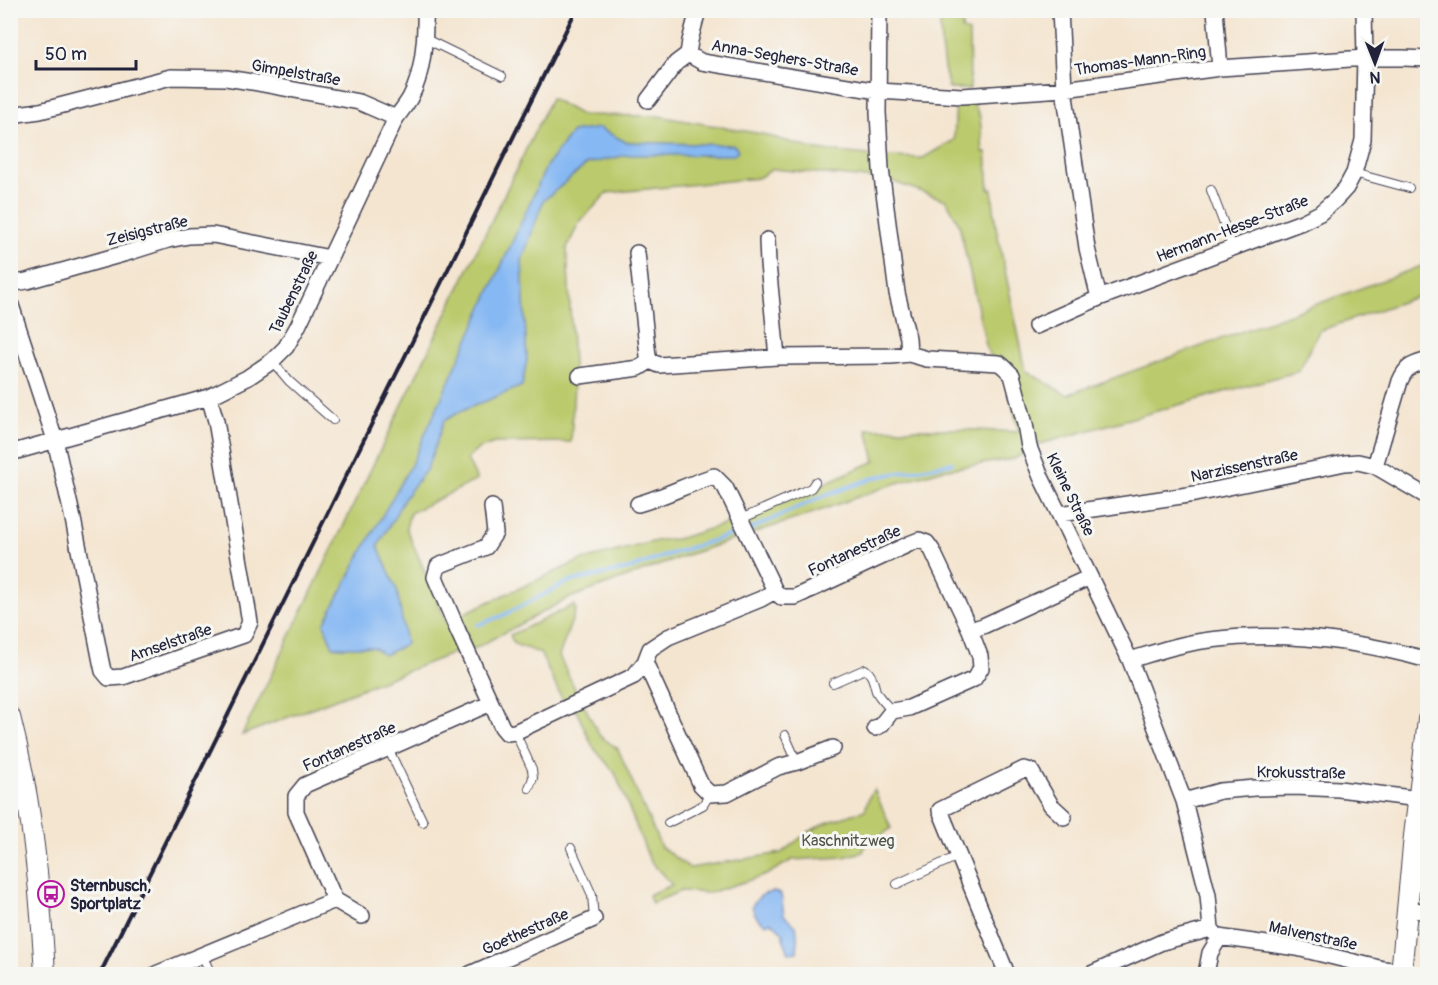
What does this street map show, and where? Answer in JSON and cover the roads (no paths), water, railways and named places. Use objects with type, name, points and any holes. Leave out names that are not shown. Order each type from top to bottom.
[{"type":"street","name":"Taubenstraße","points":[[10,453],[209,397],[247,378],[272,361],[286,347],[396,118],[410,98],[419,75],[425,10]]},
{"type":"street","name":"Anna-Seghers-Straße","points":[[648,100],[676,63],[688,54],[698,10]]},
{"type":"street","points":[[879,10],[878,112],[881,169],[897,293],[908,338],[909,354]]},
{"type":"street","name":"Thomas-Mann-Ring","points":[[1060,10],[1064,89]]},
{"type":"street","name":"Thomas-Mann-Ring","points":[[1215,10],[1220,68]]},
{"type":"street","points":[[1364,10],[1365,58]]},
{"type":"street","name":"Anna-Seghers-Straße","points":[[688,54],[702,62],[878,91]]},
{"type":"street","name":"Thomas-Mann-Ring","points":[[878,91],[962,96],[1064,89],[1220,68],[1365,58],[1428,59]]},
{"type":"street","name":"Hermann-Hesse-Straße","points":[[1036,326],[1099,298],[1302,222],[1320,213],[1346,188],[1354,173],[1363,140],[1365,58]]},
{"type":"street","name":"Gimpelstraße","points":[[10,115],[40,111],[171,77],[205,77],[226,78],[359,102],[396,118]]},
{"type":"street","points":[[1064,89],[1087,248],[1099,298]]},
{"type":"street","name":"Zeisigstraße","points":[[10,284],[189,236],[213,235],[330,258]]},
{"type":"street","points":[[767,240],[777,357]]},
{"type":"street","points":[[637,253],[650,362]]},
{"type":"street","points":[[10,302],[55,440]]},
{"type":"street","name":"Kleine Straße","points":[[580,376],[639,368],[650,362],[659,365],[777,357],[909,354],[927,359],[999,363],[1004,367],[1012,375],[1029,447],[1041,477],[1130,660],[1184,801],[1208,895],[1214,933],[1218,940],[1210,953],[1206,975]]},
{"type":"street","points":[[1375,466],[1405,370],[1428,360]]},
{"type":"street","name":"Amselstraße","points":[[55,440],[103,671],[109,678],[123,677],[244,635],[250,622],[216,422],[209,397]]},
{"type":"street","name":"Narzissenstraße","points":[[1060,514],[1195,494],[1358,462],[1375,466],[1428,497]]},
{"type":"street","points":[[492,507],[495,533],[486,547],[438,566],[435,577],[502,727],[507,733],[515,732],[634,676],[645,663],[650,649],[668,637],[761,599],[774,591],[725,487],[714,476],[638,504]]},
{"type":"street","name":"Fontanestraße","points":[[774,591],[781,597],[795,597],[919,540],[927,543],[970,630],[980,656],[981,668],[974,679],[909,708],[892,711],[875,728]]},
{"type":"street","points":[[970,630],[1090,577]]},
{"type":"street","points":[[1130,660],[1164,649],[1208,640],[1263,636],[1307,637],[1352,643],[1428,660]]},
{"type":"street","points":[[645,663],[701,785],[710,794],[727,794],[778,767],[833,748]]},
{"type":"street","name":"Fontanestraße","points":[[335,900],[296,813],[296,796],[305,785],[491,703]]},
{"type":"street","points":[[11,720],[25,782],[37,863],[45,975]]},
{"type":"street","points":[[1401,973],[1407,909],[1420,837],[1419,799],[1428,720]]},
{"type":"street","points":[[1007,975],[940,810],[1024,769],[1031,771],[1051,805],[1064,817]]},
{"type":"street","name":"Krokusstraße","points":[[1184,801],[1220,792],[1294,787],[1339,789],[1419,799]]},
{"type":"street","points":[[156,975],[335,900],[362,915]]},
{"type":"street","points":[[1407,909],[1428,912]]},
{"type":"street","name":"Goethestraße","points":[[470,975],[594,920]]},
{"type":"street","points":[[1091,975],[1162,942],[1214,933]]},
{"type":"street","name":"Malvenstraße","points":[[1214,933],[1297,948],[1401,973]]},
{"type":"lane","points":[[424,40],[502,76]]},
{"type":"lane","points":[[1354,173],[1408,188]]},
{"type":"lane","points":[[1211,190],[1233,248]]},
{"type":"lane","points":[[272,361],[289,381],[333,420]]},
{"type":"lane","points":[[741,519],[811,488],[815,482]]},
{"type":"lane","points":[[833,683],[864,669],[870,673],[875,682],[876,692],[892,711]]},
{"type":"lane","points":[[515,732],[532,769],[533,778],[529,788]]},
{"type":"lane","points":[[785,735],[797,762]]},
{"type":"lane","points":[[388,748],[423,822]]},
{"type":"lane","points":[[668,823],[703,805],[710,794]]},
{"type":"lane","points":[[571,848],[592,896],[594,920]]},
{"type":"lane","points":[[897,884],[958,856]]},
{"type":"lane","points":[[202,955],[211,975]]},
{"type":"water","points":[[599,128],[626,142],[734,145],[738,150],[734,155],[627,155],[587,164],[543,201],[522,260],[527,360],[522,386],[457,413],[444,421],[427,469],[406,496],[378,546],[397,590],[406,644],[384,655],[375,648],[333,647],[324,624],[412,463],[547,165],[572,132]]},
{"type":"water","points":[[774,892],[781,894],[784,915],[796,926],[797,952],[789,953],[783,933],[774,924],[761,921],[754,912],[752,906],[759,897]]},
{"type":"waterway","points":[[751,529],[823,496],[877,477],[952,463]]},
{"type":"waterway","points":[[478,625],[504,615],[568,582],[629,569],[741,532]]},
{"type":"railway","points":[[100,974],[576,10]]},
{"type":"place","name":"Sternbusch, Sportplatz","points":[[51,894]]},
{"type":"park label","name":"Kaschnitzweg","points":[[848,840]]}]
